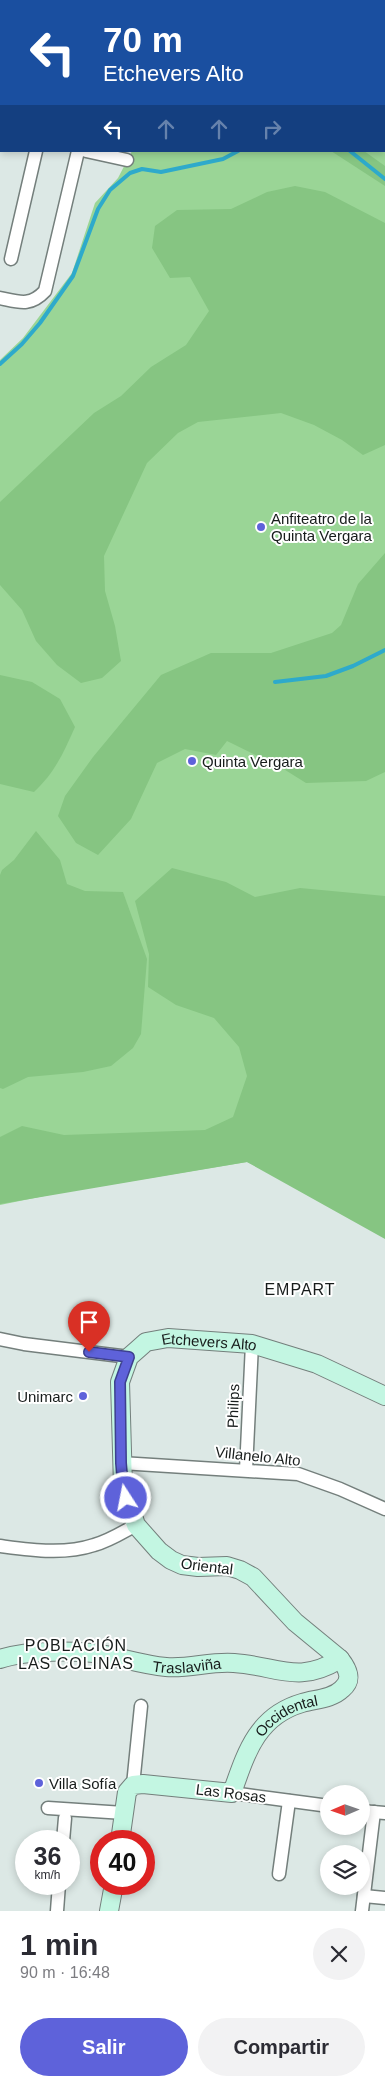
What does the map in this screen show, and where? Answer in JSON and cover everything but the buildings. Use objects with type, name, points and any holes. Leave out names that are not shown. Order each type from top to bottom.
[{"type":"street","points":[[11,259],[36,152]]},
{"type":"street","points":[[0,298],[28,302],[37,300],[44,292],[78,152]]},
{"type":"street","points":[[91,152],[128,160]]},
{"type":"street","name":"Etchevers Alto","points":[[129,1357],[146,1342],[156,1339],[168,1338],[252,1344],[317,1364],[385,1396]]},
{"type":"street","points":[[0,1339],[24,1344],[129,1357]]},
{"type":"street","name":"Philips","points":[[246,1470],[252,1344]]},
{"type":"street","name":"Oriental","points":[[129,1357],[120,1382],[121,1463],[123,1486],[136,1525],[159,1551],[171,1560],[190,1566],[227,1566],[253,1577],[295,1622],[340,1659]]},
{"type":"street","name":"Villanelo Alto","points":[[121,1463],[298,1474],[340,1489],[385,1509]]},
{"type":"street","points":[[0,1546],[32,1550],[65,1550],[94,1545],[136,1525]]},
{"type":"street","name":"Traslaviña","points":[[0,1659],[40,1652],[105,1655],[131,1662],[165,1667],[184,1668],[233,1662],[305,1674],[325,1668],[340,1659]]},
{"type":"street","name":"Occidental","points":[[232,1793],[248,1747],[259,1731],[287,1708],[330,1696],[344,1688],[349,1676],[345,1665],[340,1659]]},
{"type":"street","points":[[122,1830],[128,1792],[133,1785],[141,1706]]},
{"type":"street","name":"Las Rosas","points":[[133,1785],[143,1784],[232,1793],[320,1805]]},
{"type":"street","points":[[279,1874],[289,1801]]},
{"type":"street","points":[[48,1808],[124,1813]]},
{"type":"street","points":[[362,1911],[373,1812]]},
{"type":"street","points":[[64,1830],[65,1818]]},
{"type":"street","points":[[57,1911],[58,1895]]},
{"type":"street","points":[[109,1911],[112,1895]]},
{"type":"street","points":[[364,1896],[385,1898]]},
{"type":"green space","name":"Quinta Vergara","points":[[131,152],[385,152],[385,1229],[247,1162],[59,1193],[0,1205],[0,360],[23,338],[72,273],[95,203],[118,178]]},
{"type":"green space","points":[[333,152],[365,152],[385,166],[385,186]]},
{"type":"green space","points":[[295,186],[325,192],[385,223],[385,445],[363,455],[342,440],[314,425],[281,413],[198,422],[178,433],[147,463],[104,556],[105,591],[115,626],[121,661],[102,678],[81,683],[57,665],[36,641],[22,610],[0,585],[0,502],[94,413],[121,396],[151,367],[186,345],[209,311],[190,277],[170,278],[152,248],[155,226],[177,210],[231,209],[267,192]]},
{"type":"green space","points":[[385,553],[385,772],[366,781],[306,783],[282,768],[227,741],[216,755],[185,749],[157,763],[131,819],[98,855],[76,843],[58,816],[65,796],[93,757],[161,675],[211,653],[271,653],[332,633],[341,625],[358,584]]},
{"type":"green space","points":[[0,675],[32,682],[60,699],[75,727],[58,762],[48,777],[34,792],[0,784]]},
{"type":"green space","points":[[36,831],[60,860],[67,884],[85,891],[123,892],[147,959],[141,1034],[133,1048],[111,1066],[83,1072],[28,1077],[3,1089],[0,1088],[0,875],[2,870],[14,860]]},
{"type":"green space","points":[[172,868],[226,882],[255,897],[300,888],[385,896],[385,1239],[247,1162],[0,1204],[0,1137],[22,1126],[64,1135],[205,1130],[233,1117],[247,1076],[239,1047],[214,1018],[176,1005],[148,987],[149,954],[135,901]]},
{"type":"waterway","points":[[0,364],[22,344],[40,323],[73,276],[98,209],[110,190],[130,173],[142,169],[161,172],[223,159],[236,152]]},
{"type":"waterway","points":[[351,152],[385,179]]},
{"type":"waterway","points":[[275,682],[326,676],[353,666],[385,650]]},
{"type":"place","name":"Anfiteatro de la Quinta Vergara","points":[[261,527]]},
{"type":"place","name":"Quinta Vergara","points":[[192,761]]},
{"type":"place","name":"Unimarc","points":[[83,1396]]},
{"type":"place","name":"Villa Sofía","points":[[39,1783]]},
{"type":"district","name":"EMPART","points":[[300,1289]]},
{"type":"district","name":"POBLACIÓN LAS COLINAS","points":[[76,1654]]},
{"type":"route","points":[[89,1352],[129,1357],[120,1382],[121,1463],[126,1498]]}]
